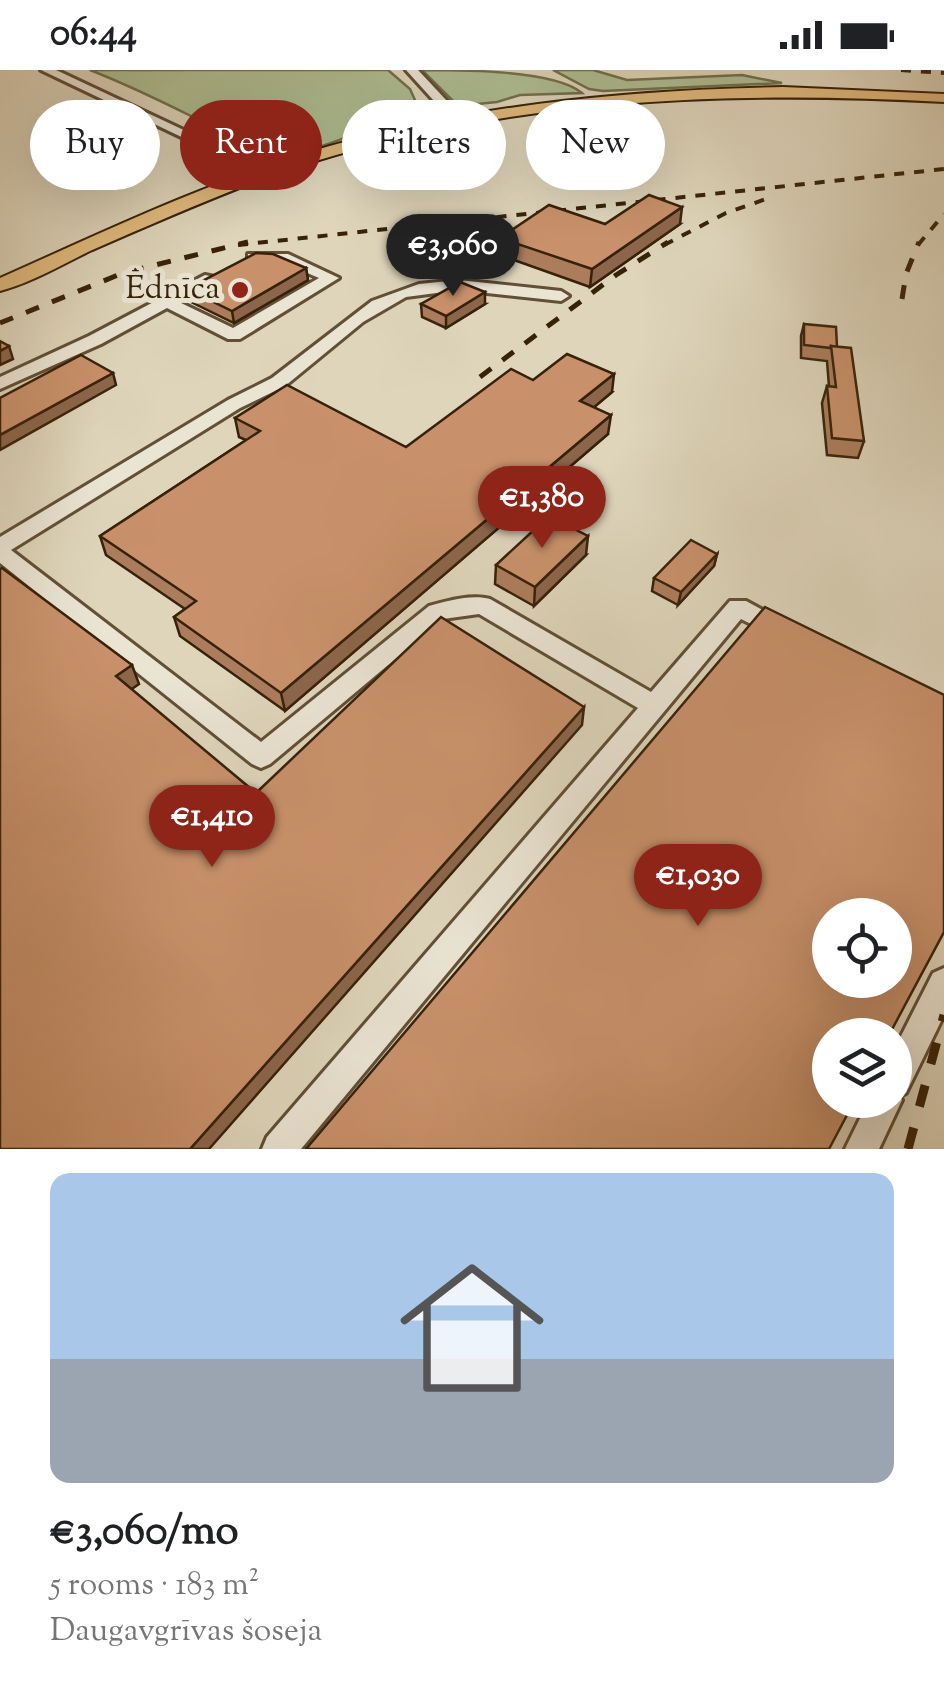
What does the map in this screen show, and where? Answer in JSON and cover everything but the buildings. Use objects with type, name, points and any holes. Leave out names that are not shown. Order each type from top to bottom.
[{"type":"main road","points":[[506,112],[667,94],[816,91],[944,98]]},
{"type":"main road","points":[[0,285],[224,190]]},
{"type":"street","points":[[47,70],[180,132]]},
{"type":"street","points":[[412,70],[440,100]]},
{"type":"street","points":[[166,302],[234,335],[331,278],[268,254],[237,265]]},
{"type":"street","points":[[0,384],[219,274]]},
{"type":"street","points":[[562,296],[462,287],[402,293],[378,305],[259,396],[234,404],[0,550],[262,757],[436,612],[482,605],[654,706]]},
{"type":"street","points":[[279,1149],[738,607],[806,643]]},
{"type":"street","points":[[912,1048],[944,983]]},
{"type":"street","points":[[862,1149],[877,1118]]},
{"type":"green space","points":[[90,70],[388,70],[410,89],[415,100],[342,100],[342,139],[322,146],[322,100],[180,100],[180,111]]},
{"type":"green space","points":[[422,70],[530,76],[569,85],[582,93],[520,95],[504,100],[452,100]]},
{"type":"green space","points":[[553,70],[593,70],[627,80],[742,75],[782,83],[603,91],[589,89]]},
{"type":"railway","points":[[901,70],[944,73]]},
{"type":"railway","points":[[238,245],[944,169]]},
{"type":"railway","points":[[664,245],[726,213],[766,199]]},
{"type":"railway","points":[[918,245],[944,214]]},
{"type":"railway","points":[[0,323],[123,273],[248,242]]},
{"type":"railway","points":[[480,377],[616,275],[668,242]]},
{"type":"railway","points":[[902,299],[906,274],[919,242]]},
{"type":"railway","points":[[908,1149],[944,1015]]},
{"type":"place","name":"Ēdnīca","points":[[240,290]]}]
